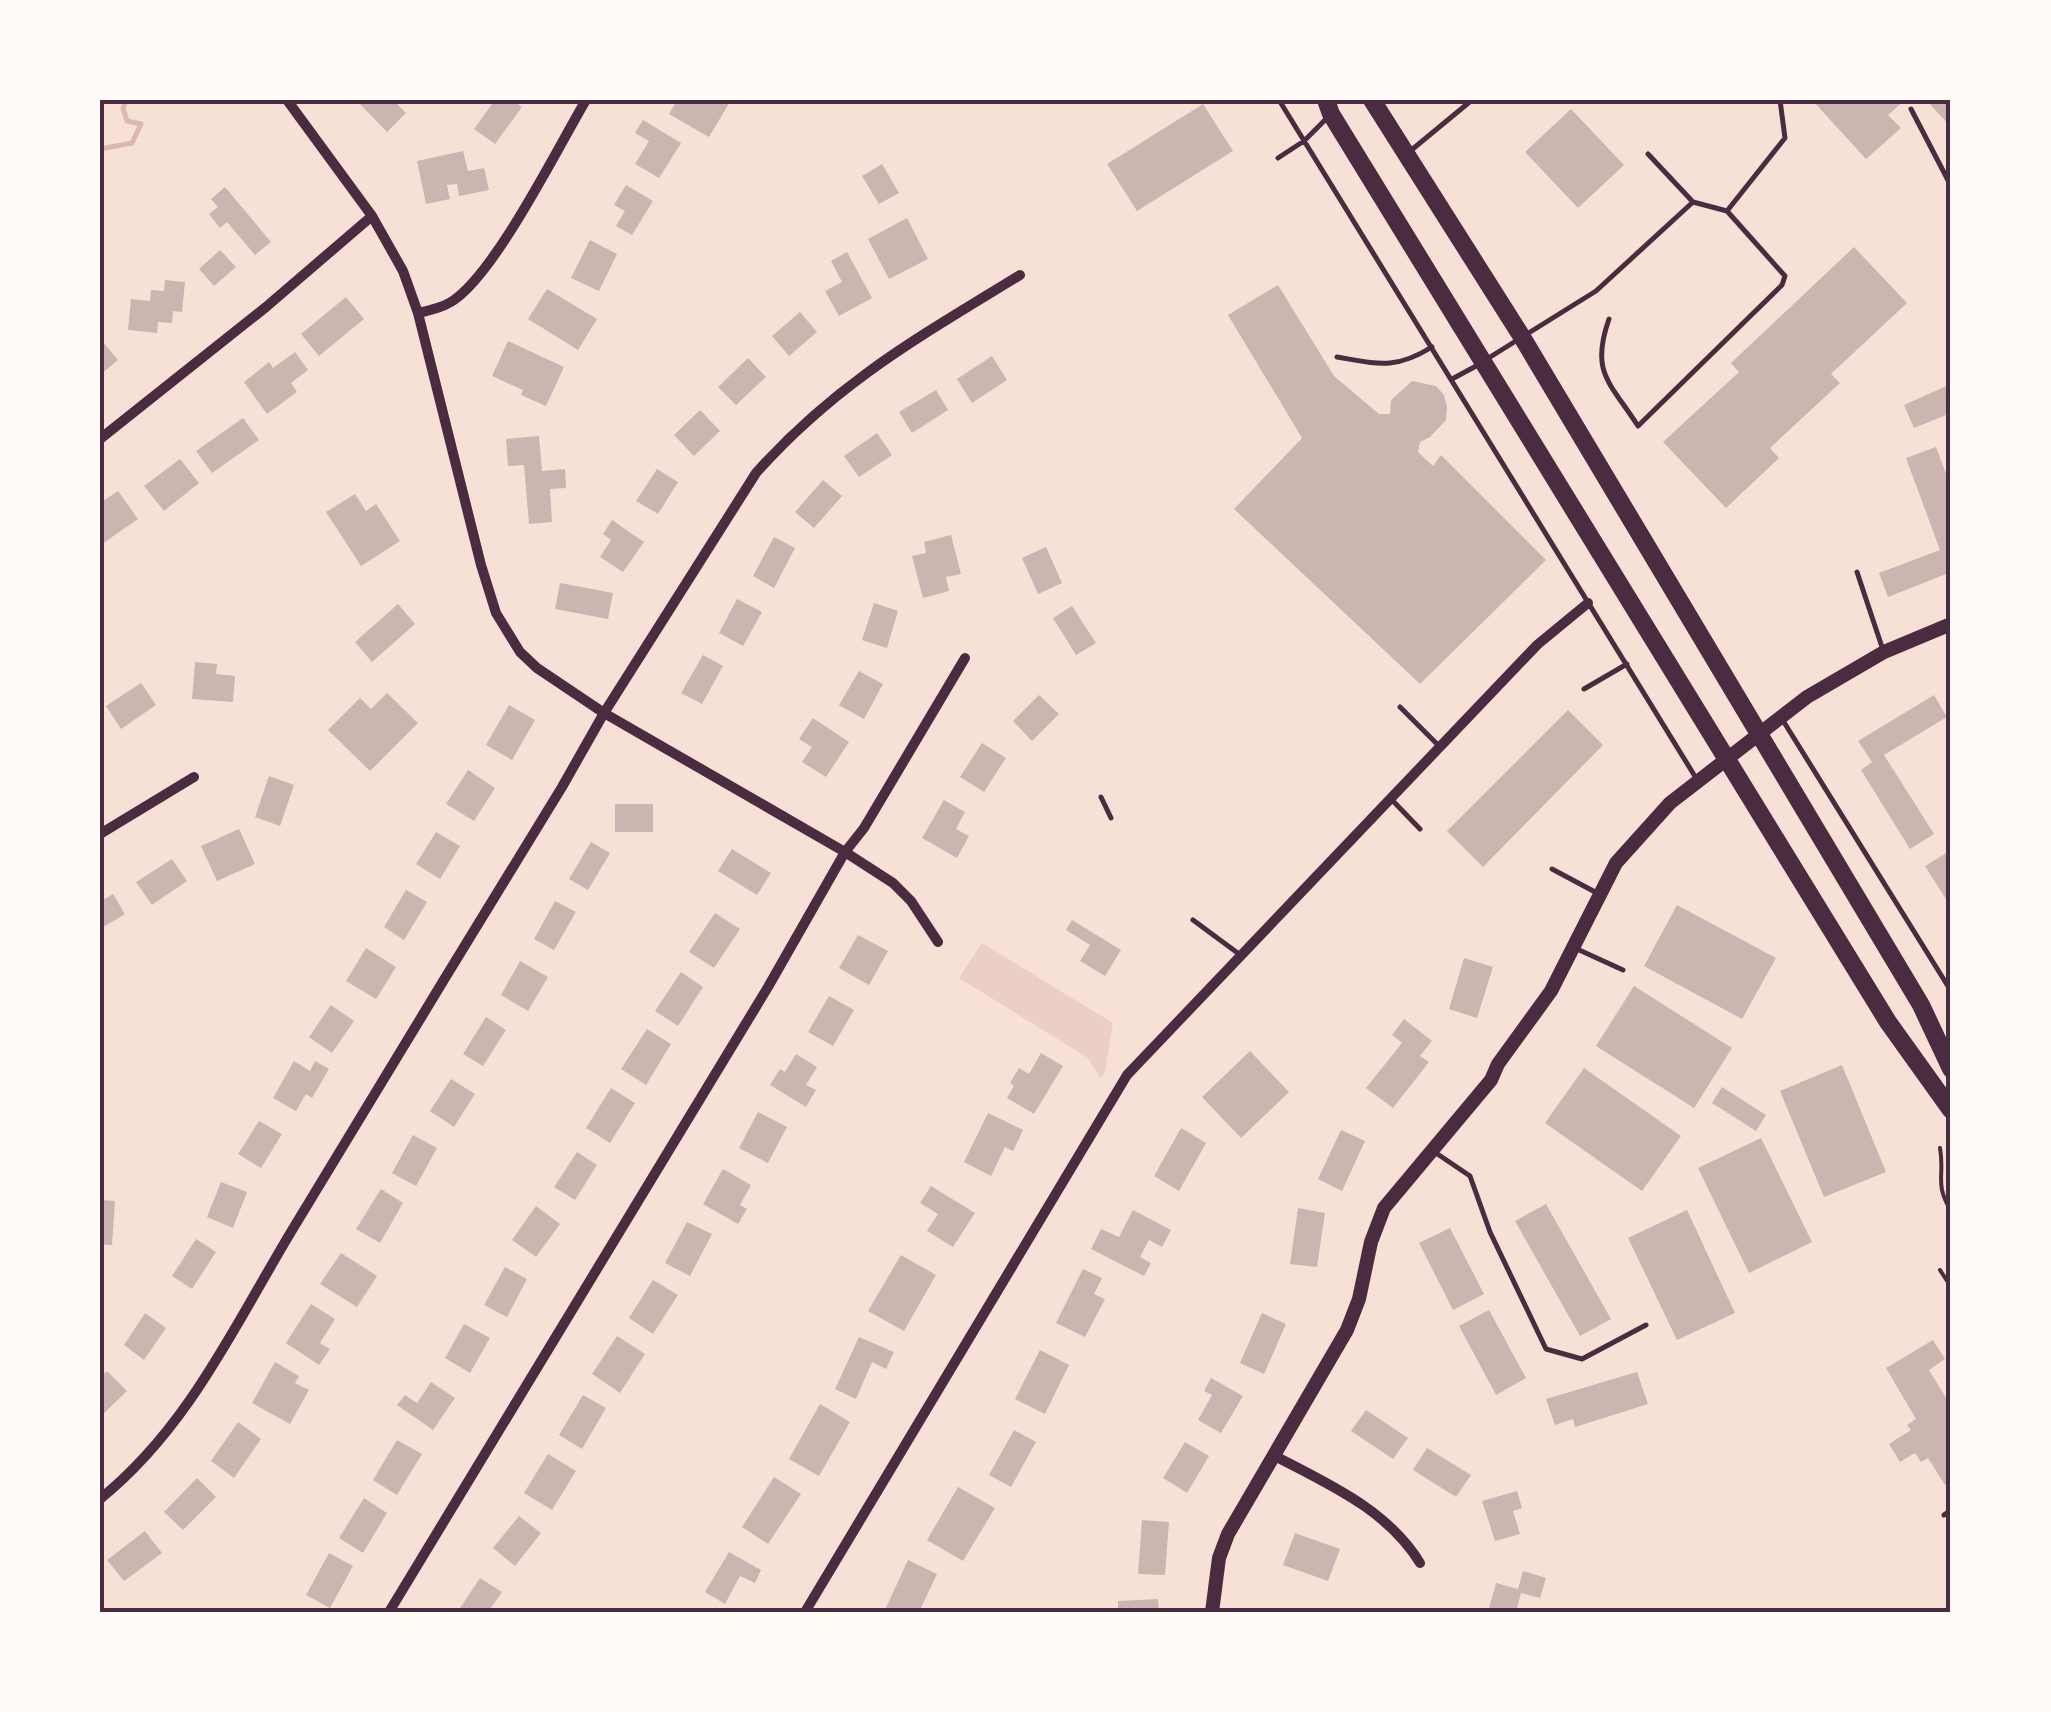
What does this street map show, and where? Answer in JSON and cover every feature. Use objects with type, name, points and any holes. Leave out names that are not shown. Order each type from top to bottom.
[{"type":"main road","points":[[1372,100],[1522,337],[1920,1006],[1951,1069]]},
{"type":"main road","points":[[1328,107],[1888,1022],[1951,1110]]},
{"type":"street","points":[[288,100],[372,216],[403,271],[418,313],[461,490],[496,612],[520,652],[604,713],[893,883],[911,901],[938,942]]},
{"type":"street","points":[[418,313],[454,300],[472,283],[586,100]]},
{"type":"street","points":[[100,439],[266,308],[372,216]]},
{"type":"street","points":[[100,1498],[145,1456],[214,1365],[604,713],[756,473],[836,394],[875,364],[1020,275]]},
{"type":"street","points":[[804,1612],[1127,1075],[1537,645],[1588,603]]},
{"type":"street","points":[[1212,1612],[1214,1584],[1224,1546],[1347,1330],[1360,1299],[1371,1242],[1384,1208],[1491,1080],[1498,1064],[1551,991],[1616,862],[1637,836],[1697,780],[1807,697],[1884,652],[1951,624]]},
{"type":"street","points":[[390,1612],[965,658]]},
{"type":"street","points":[[100,834],[194,777]]},
{"type":"street","points":[[1273,1454],[1377,1514],[1406,1541],[1420,1563]]},
{"type":"lane","points":[[1279,100],[1697,780]]},
{"type":"lane","points":[[1406,154],[1472,100]]},
{"type":"lane","points":[[1728,211],[1784,138],[1781,102]]},
{"type":"lane","points":[[1278,158],[1304,141],[1328,107]]},
{"type":"lane","points":[[1911,109],[1951,186]]},
{"type":"lane","points":[[1608,319],[1599,365],[1638,426],[1782,285],[1785,276],[1728,211],[1694,202],[1648,154]]},
{"type":"lane","points":[[1452,379],[1596,291],[1694,202]]},
{"type":"lane","points":[[1337,357],[1391,366],[1432,347]]},
{"type":"lane","points":[[1857,572],[1884,652]]},
{"type":"lane","points":[[1584,688],[1627,664]]},
{"type":"lane","points":[[1400,708],[1440,747]]},
{"type":"lane","points":[[1781,716],[1951,990]]},
{"type":"lane","points":[[1101,798],[1111,818]]},
{"type":"lane","points":[[1390,798],[1420,829]]},
{"type":"lane","points":[[1552,869],[1600,894]]},
{"type":"lane","points":[[1193,920],[1240,955]]},
{"type":"lane","points":[[1574,948],[1623,970]]},
{"type":"lane","points":[[1434,1151],[1470,1176],[1490,1232],[1546,1349],[1582,1359],[1646,1325]]},
{"type":"lane","points":[[1944,1515],[1951,1510]]},
{"type":"path","points":[[1940,1148],[1940,1193],[1951,1211]]},
{"type":"path","points":[[1940,1270],[1951,1287]]},
{"type":"shaded area","points":[[982,943],[1113,1023],[1105,1072],[1100,1078],[1088,1058],[959,978]]},
{"type":"building","points":[[393,100],[406,113],[387,132],[359,103]]},
{"type":"building","points":[[495,100],[512,100],[522,107],[495,144],[474,129]]},
{"type":"building","points":[[677,100],[731,100],[709,137],[669,114]]},
{"type":"building","points":[[1812,100],[1905,100],[1888,115],[1901,128],[1866,159]]},
{"type":"building","points":[[1926,100],[1951,100],[1951,127]]},
{"type":"building","points":[[1203,104],[1233,151],[1137,211],[1107,164]]},
{"type":"building","points":[[1571,109],[1624,165],[1578,208],[1525,152]]},
{"type":"building","points":[[643,120],[681,143],[659,178],[635,164],[649,141],[635,133]]},
{"type":"building","points":[[463,151],[468,171],[484,168],[489,190],[459,196],[457,184],[447,185],[450,199],[426,204],[417,161]]},
{"type":"building","points":[[882,164],[899,193],[879,204],[862,176]]},
{"type":"building","points":[[626,185],[653,201],[632,235],[616,226],[625,211],[614,205]]},
{"type":"building","points":[[225,187],[271,242],[255,255],[227,222],[220,228],[209,214],[218,207],[211,199]]},
{"type":"building","points":[[907,218],[928,259],[889,279],[868,239]]},
{"type":"building","points":[[590,240],[617,254],[599,291],[571,278]]},
{"type":"building","points":[[1854,247],[1907,303],[1831,374],[1840,383],[1770,448],[1779,458],[1726,508],[1663,442],[1739,372],[1731,363]]},
{"type":"building","points":[[220,250],[236,267],[214,286],[199,269]]},
{"type":"building","points":[[847,252],[872,298],[839,316],[825,291],[842,282],[831,261]]},
{"type":"building","points":[[165,280],[185,282],[182,312],[173,311],[172,323],[158,322],[157,333],[128,330],[131,299],[150,301],[151,290],[164,291]]},
{"type":"building","points":[[1278,285],[1334,376],[1379,414],[1390,414],[1391,400],[1412,381],[1436,386],[1444,395],[1446,420],[1420,442],[1418,452],[1433,466],[1441,455],[1546,560],[1420,684],[1234,509],[1302,438],[1228,315]]},
{"type":"building","points":[[547,289],[597,319],[578,350],[528,319]]},
{"type":"building","points":[[346,297],[364,319],[319,356],[301,334]]},
{"type":"building","points":[[800,312],[817,332],[789,356],[772,336]]},
{"type":"building","points":[[508,341],[564,367],[546,406],[492,376]]},
{"type":"building","points":[[103,342],[118,360],[100,375],[100,344]]},
{"type":"building","points":[[295,352],[308,370],[291,383],[297,392],[267,414],[244,382],[269,362],[273,368]]},
{"type":"building","points":[[992,356],[1007,380],[972,403],[957,379]]},
{"type":"building","points":[[748,358],[766,377],[736,405],[718,387]]},
{"type":"building","points":[[1951,384],[1951,413],[1914,428],[1904,405]]},
{"type":"building","points":[[936,390],[948,410],[912,433],[899,412]]},
{"type":"building","points":[[700,410],[720,431],[694,456],[674,435]]},
{"type":"building","points":[[243,418],[259,440],[212,473],[196,451]]},
{"type":"building","points":[[877,433],[892,455],[859,477],[844,456]]},
{"type":"building","points":[[539,436],[542,471],[565,469],[566,488],[550,489],[552,522],[529,524],[524,465],[508,466],[506,439]]},
{"type":"building","points":[[1936,447],[1951,487],[1951,572],[1888,597],[1879,573],[1940,550],[1906,458]]},
{"type":"building","points":[[180,459],[199,483],[164,511],[144,486]]},
{"type":"building","points":[[657,469],[678,482],[658,514],[636,501]]},
{"type":"building","points":[[823,480],[842,496],[814,528],[795,512]]},
{"type":"building","points":[[118,491],[138,519],[102,544],[100,503]]},
{"type":"building","points":[[355,494],[366,511],[376,504],[400,541],[361,566],[326,512]]},
{"type":"building","points":[[612,520],[644,542],[623,572],[600,557],[611,540],[603,534]]},
{"type":"building","points":[[951,535],[961,574],[946,577],[949,591],[923,598],[912,556],[926,553],[924,542]]},
{"type":"building","points":[[774,537],[795,548],[774,588],[753,576]]},
{"type":"building","points":[[1046,547],[1062,583],[1038,594],[1022,558]]},
{"type":"building","points":[[560,583],[613,593],[608,619],[555,609]]},
{"type":"building","points":[[737,599],[762,612],[743,646],[719,633]]},
{"type":"building","points":[[874,603],[898,611],[887,648],[862,640]]},
{"type":"building","points":[[398,604],[415,624],[372,662],[355,642]]},
{"type":"building","points":[[1072,606],[1096,643],[1076,655],[1053,618]]},
{"type":"building","points":[[703,655],[723,666],[702,704],[681,693]]},
{"type":"building","points":[[195,662],[217,664],[216,674],[235,676],[233,702],[192,699]]},
{"type":"building","points":[[859,671],[883,684],[864,719],[839,705]]},
{"type":"building","points":[[141,683],[156,705],[121,729],[106,706]]},
{"type":"building","points":[[387,693],[418,723],[370,771],[328,730],[360,698],[371,709]]},
{"type":"building","points":[[1039,695],[1059,714],[1032,741],[1013,721]]},
{"type":"building","points":[[1934,695],[1947,717],[1884,755],[1934,834],[1910,849],[1861,770],[1872,762],[1858,741]]},
{"type":"building","points":[[509,705],[535,720],[512,760],[486,745]]},
{"type":"building","points":[[1568,710],[1603,745],[1483,867],[1447,831]]},
{"type":"building","points":[[813,718],[849,742],[826,777],[802,762],[812,747],[799,739]]},
{"type":"building","points":[[982,743],[1006,758],[984,792],[960,777]]},
{"type":"building","points":[[468,770],[495,788],[474,821],[446,804]]},
{"type":"building","points":[[269,776],[294,785],[280,826],[255,817]]},
{"type":"building","points":[[944,800],[965,812],[956,829],[969,836],[957,858],[922,838]]},
{"type":"building","points":[[615,804],[653,804],[653,832],[615,832]]},
{"type":"building","points":[[239,829],[255,864],[217,881],[201,846]]},
{"type":"building","points":[[436,832],[460,846],[440,879],[416,864]]},
{"type":"building","points":[[591,842],[610,853],[588,890],[569,879]]},
{"type":"building","points":[[732,849],[771,873],[757,895],[718,871]]},
{"type":"building","points":[[1948,852],[1951,857],[1951,907],[1925,866]]},
{"type":"building","points":[[172,859],[187,881],[152,905],[136,882]]},
{"type":"building","points":[[406,890],[427,902],[404,940],[384,927]]},
{"type":"building","points":[[113,894],[125,914],[100,929],[100,902]]},
{"type":"building","points":[[555,901],[576,912],[554,950],[534,939]]},
{"type":"building","points":[[1677,905],[1776,958],[1742,1019],[1644,966]]},
{"type":"building","points":[[715,913],[740,929],[714,968],[689,952]]},
{"type":"building","points":[[1072,920],[1121,950],[1105,976],[1080,961],[1090,945],[1066,930]]},
{"type":"building","points":[[858,935],[888,951],[869,985],[839,968]]},
{"type":"building","points":[[366,948],[396,967],[376,999],[346,981]]},
{"type":"building","points":[[1464,958],[1493,967],[1477,1018],[1449,1009]]},
{"type":"building","points":[[520,961],[548,977],[528,1011],[501,995]]},
{"type":"building","points":[[681,972],[703,987],[678,1026],[655,1011]]},
{"type":"building","points":[[1634,986],[1732,1048],[1694,1108],[1596,1046]]},
{"type":"building","points":[[829,996],[854,1010],[833,1046],[808,1032]]},
{"type":"building","points":[[331,1005],[354,1021],[332,1053],[309,1037]]},
{"type":"building","points":[[486,1017],[506,1030],[483,1066],[463,1054]]},
{"type":"building","points":[[1404,1019],[1432,1041],[1420,1056],[1429,1062],[1393,1108],[1366,1088],[1402,1043],[1392,1035]]},
{"type":"building","points":[[647,1029],[671,1044],[646,1085],[621,1069]]},
{"type":"building","points":[[1250,1051],[1289,1092],[1241,1138],[1202,1097]]},
{"type":"building","points":[[1041,1053],[1063,1066],[1034,1114],[1007,1098],[1019,1068],[1029,1074]]},
{"type":"building","points":[[796,1054],[817,1067],[806,1085],[816,1090],[806,1107],[770,1085],[780,1069],[785,1072]]},
{"type":"building","points":[[294,1061],[310,1071],[315,1061],[329,1069],[312,1098],[306,1094],[296,1111],[273,1098]]},
{"type":"building","points":[[1842,1065],[1886,1172],[1824,1197],[1780,1091]]},
{"type":"building","points":[[1584,1068],[1681,1136],[1642,1191],[1545,1123]]},
{"type":"building","points":[[451,1079],[475,1094],[454,1127],[430,1111]]},
{"type":"building","points":[[1722,1087],[1766,1115],[1756,1131],[1712,1103]]},
{"type":"building","points":[[611,1088],[635,1103],[610,1143],[586,1128]]},
{"type":"building","points":[[758,1112],[787,1127],[768,1163],[739,1148]]},
{"type":"building","points":[[988,1113],[1023,1130],[1013,1151],[1005,1147],[991,1176],[964,1162]]},
{"type":"building","points":[[259,1121],[282,1134],[261,1168],[238,1154]]},
{"type":"building","points":[[1181,1128],[1206,1143],[1179,1191],[1154,1176]]},
{"type":"building","points":[[1341,1130],[1365,1141],[1342,1191],[1318,1179]]},
{"type":"building","points":[[413,1135],[437,1148],[416,1186],[392,1173]]},
{"type":"building","points":[[1761,1138],[1812,1242],[1749,1273],[1698,1168]]},
{"type":"building","points":[[577,1152],[597,1165],[575,1200],[554,1187]]},
{"type":"building","points":[[723,1169],[751,1185],[740,1205],[747,1209],[738,1224],[703,1204]]},
{"type":"building","points":[[221,1182],[247,1192],[233,1228],[207,1217]]},
{"type":"building","points":[[931,1186],[975,1213],[953,1247],[927,1231],[938,1214],[920,1203]]},
{"type":"building","points":[[381,1189],[403,1203],[380,1243],[356,1229]]},
{"type":"building","points":[[100,1200],[115,1201],[112,1245],[100,1244]]},
{"type":"building","points":[[1546,1204],[1611,1319],[1580,1336],[1515,1221]]},
{"type":"building","points":[[536,1206],[560,1224],[536,1257],[512,1240]]},
{"type":"building","points":[[1298,1208],[1325,1213],[1317,1267],[1290,1264]]},
{"type":"building","points":[[1133,1210],[1171,1230],[1162,1247],[1149,1240],[1140,1257],[1151,1263],[1144,1276],[1091,1249],[1101,1229],[1119,1237]]},
{"type":"building","points":[[1687,1210],[1735,1313],[1677,1340],[1628,1238]]},
{"type":"building","points":[[687,1222],[712,1234],[690,1276],[665,1263]]},
{"type":"building","points":[[1450,1228],[1484,1294],[1453,1310],[1419,1243]]},
{"type":"building","points":[[196,1239],[216,1252],[192,1289],[172,1276]]},
{"type":"building","points":[[341,1253],[377,1276],[357,1307],[320,1284]]},
{"type":"building","points":[[901,1255],[936,1275],[904,1331],[868,1311]]},
{"type":"building","points":[[505,1267],[527,1279],[507,1317],[484,1305]]},
{"type":"building","points":[[1083,1269],[1102,1278],[1094,1294],[1105,1299],[1085,1337],[1056,1323]]},
{"type":"building","points":[[653,1280],[678,1295],[653,1334],[629,1318]]},
{"type":"building","points":[[311,1304],[335,1319],[320,1343],[330,1349],[319,1365],[286,1343]]},
{"type":"building","points":[[1489,1310],[1526,1378],[1496,1395],[1459,1326]]},
{"type":"building","points":[[145,1313],[166,1328],[144,1360],[124,1345]]},
{"type":"building","points":[[1262,1313],[1286,1324],[1264,1374],[1240,1363]]},
{"type":"building","points":[[464,1324],[490,1338],[470,1373],[445,1358]]},
{"type":"building","points":[[617,1336],[645,1354],[620,1393],[592,1374]]},
{"type":"building","points":[[859,1337],[894,1352],[886,1369],[872,1362],[856,1399],[835,1389]]},
{"type":"building","points":[[1933,1340],[1945,1359],[1929,1370],[1951,1406],[1951,1481],[1945,1485],[1928,1458],[1921,1462],[1915,1453],[1900,1462],[1889,1444],[1911,1430],[1907,1425],[1916,1419],[1886,1368]]},
{"type":"building","points":[[1040,1350],[1069,1365],[1045,1414],[1015,1399]]},
{"type":"building","points":[[275,1362],[299,1376],[295,1383],[309,1390],[290,1424],[252,1403]]},
{"type":"building","points":[[107,1371],[127,1391],[100,1417],[100,1377]]},
{"type":"building","points":[[1637,1372],[1648,1404],[1575,1427],[1573,1419],[1555,1425],[1546,1399]]},
{"type":"building","points":[[1211,1378],[1243,1396],[1221,1433],[1198,1420],[1212,1395],[1204,1391]]},
{"type":"building","points":[[431,1382],[455,1398],[433,1430],[397,1405],[405,1395],[417,1403]]},
{"type":"building","points":[[583,1395],[606,1408],[582,1449],[559,1435]]},
{"type":"building","points":[[820,1404],[850,1422],[819,1476],[789,1459]]},
{"type":"building","points":[[1366,1410],[1408,1438],[1393,1459],[1351,1431]]},
{"type":"building","points":[[238,1422],[261,1439],[234,1478],[211,1461]]},
{"type":"building","points":[[1014,1430],[1036,1442],[1011,1487],[989,1475]]},
{"type":"building","points":[[397,1440],[422,1454],[397,1495],[373,1480]]},
{"type":"building","points":[[1185,1442],[1209,1456],[1187,1493],[1163,1478]]},
{"type":"building","points":[[1427,1448],[1471,1475],[1456,1497],[1413,1470]]},
{"type":"building","points":[[548,1454],[576,1471],[552,1510],[524,1493]]},
{"type":"building","points":[[774,1477],[801,1494],[768,1544],[742,1527]]},
{"type":"building","points":[[197,1478],[216,1497],[183,1530],[164,1512]]},
{"type":"building","points":[[958,1487],[995,1508],[963,1561],[927,1540]]},
{"type":"building","points":[[1517,1491],[1522,1508],[1513,1511],[1520,1534],[1495,1541],[1482,1501]]},
{"type":"building","points":[[364,1498],[387,1513],[363,1553],[339,1538]]},
{"type":"building","points":[[519,1516],[541,1533],[515,1566],[493,1548]]},
{"type":"building","points":[[1142,1520],[1169,1522],[1165,1575],[1138,1574]]},
{"type":"building","points":[[145,1531],[162,1553],[124,1581],[107,1560]]},
{"type":"building","points":[[1295,1533],[1340,1549],[1328,1581],[1283,1565]]},
{"type":"building","points":[[729,1552],[761,1570],[755,1583],[740,1576],[725,1604],[705,1592]]},
{"type":"building","points":[[329,1553],[353,1566],[330,1608],[306,1595]]},
{"type":"building","points":[[908,1560],[937,1574],[919,1612],[884,1612]]},
{"type":"building","points":[[1523,1571],[1546,1578],[1540,1598],[1521,1593],[1516,1612],[1488,1612],[1496,1583],[1518,1589]]},
{"type":"building","points":[[480,1578],[502,1592],[488,1612],[465,1612],[460,1608]]},
{"type":"building","points":[[1158,1599],[1159,1612],[1118,1612],[1118,1601]]},
{"type":"waterway","points":[[100,149],[132,143],[141,124],[127,121],[123,108],[126,100]]}]
